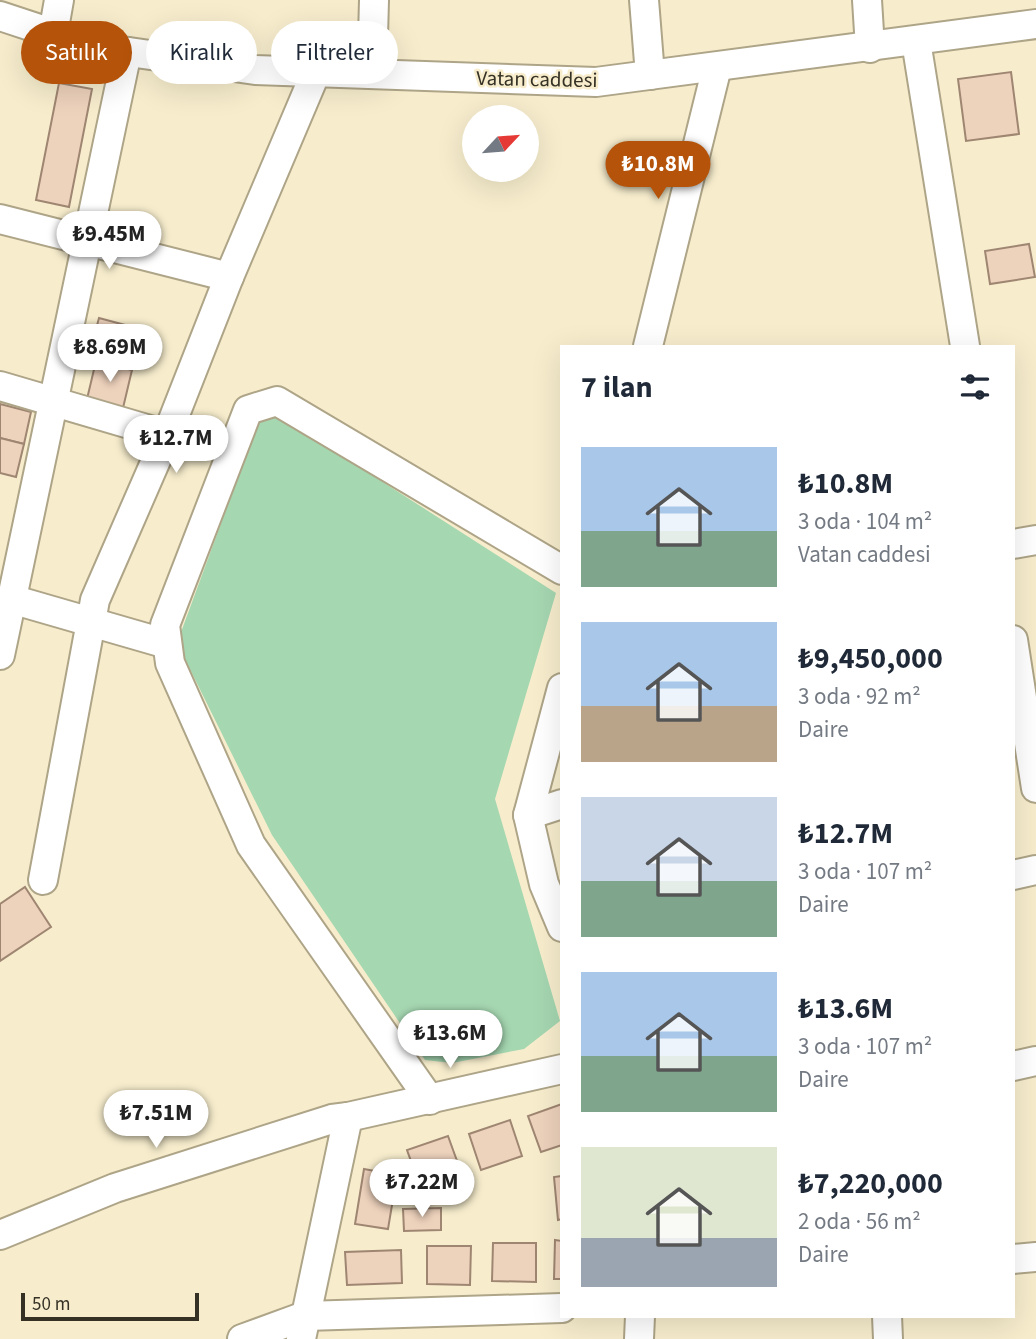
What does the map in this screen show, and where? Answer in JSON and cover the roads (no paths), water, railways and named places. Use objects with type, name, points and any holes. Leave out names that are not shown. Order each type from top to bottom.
[{"type":"street","points":[[55,21],[59,0]]},
{"type":"street","points":[[373,21],[374,0]]},
{"type":"street","points":[[644,0],[650,75]]},
{"type":"street","points":[[867,0],[870,48]]},
{"type":"street","name":"Vatan caddesi","points":[[0,16],[21,23]]},
{"type":"street","name":"Vatan caddesi","points":[[398,76],[596,82],[870,48],[1036,24]]},
{"type":"street","points":[[916,41],[965,345]]},
{"type":"street","name":"Vatan caddesi","points":[[132,53],[271,71]]},
{"type":"street","points":[[648,345],[717,67]]},
{"type":"street","points":[[0,655],[11,599],[11,548],[53,401],[120,84]]},
{"type":"street","points":[[43,880],[95,600],[167,435],[229,277],[311,84]]},
{"type":"street","points":[[0,219],[229,277]]},
{"type":"street","points":[[0,386],[167,435]]},
{"type":"street","points":[[430,1100],[251,845],[170,663],[165,625],[248,410],[277,401],[560,569]]},
{"type":"street","points":[[1015,544],[1036,540]]},
{"type":"street","points":[[11,599],[167,644]]},
{"type":"street","points":[[1015,654],[1036,788]]},
{"type":"street","points":[[560,695],[528,815],[544,884],[560,922]]},
{"type":"street","points":[[528,815],[560,805]]},
{"type":"street","points":[[1015,875],[1036,870]]},
{"type":"street","points":[[1015,1065],[1036,1060]]},
{"type":"street","points":[[0,1236],[114,1188],[332,1119],[430,1100],[560,1069]]},
{"type":"street","points":[[303,1328],[348,1117]]},
{"type":"street","points":[[1015,1259],[1036,1257]]},
{"type":"street","points":[[242,1339],[303,1328],[560,1308]]},
{"type":"street","points":[[639,1339],[640,1318]]},
{"type":"street","points":[[887,1318],[888,1339]]}]
